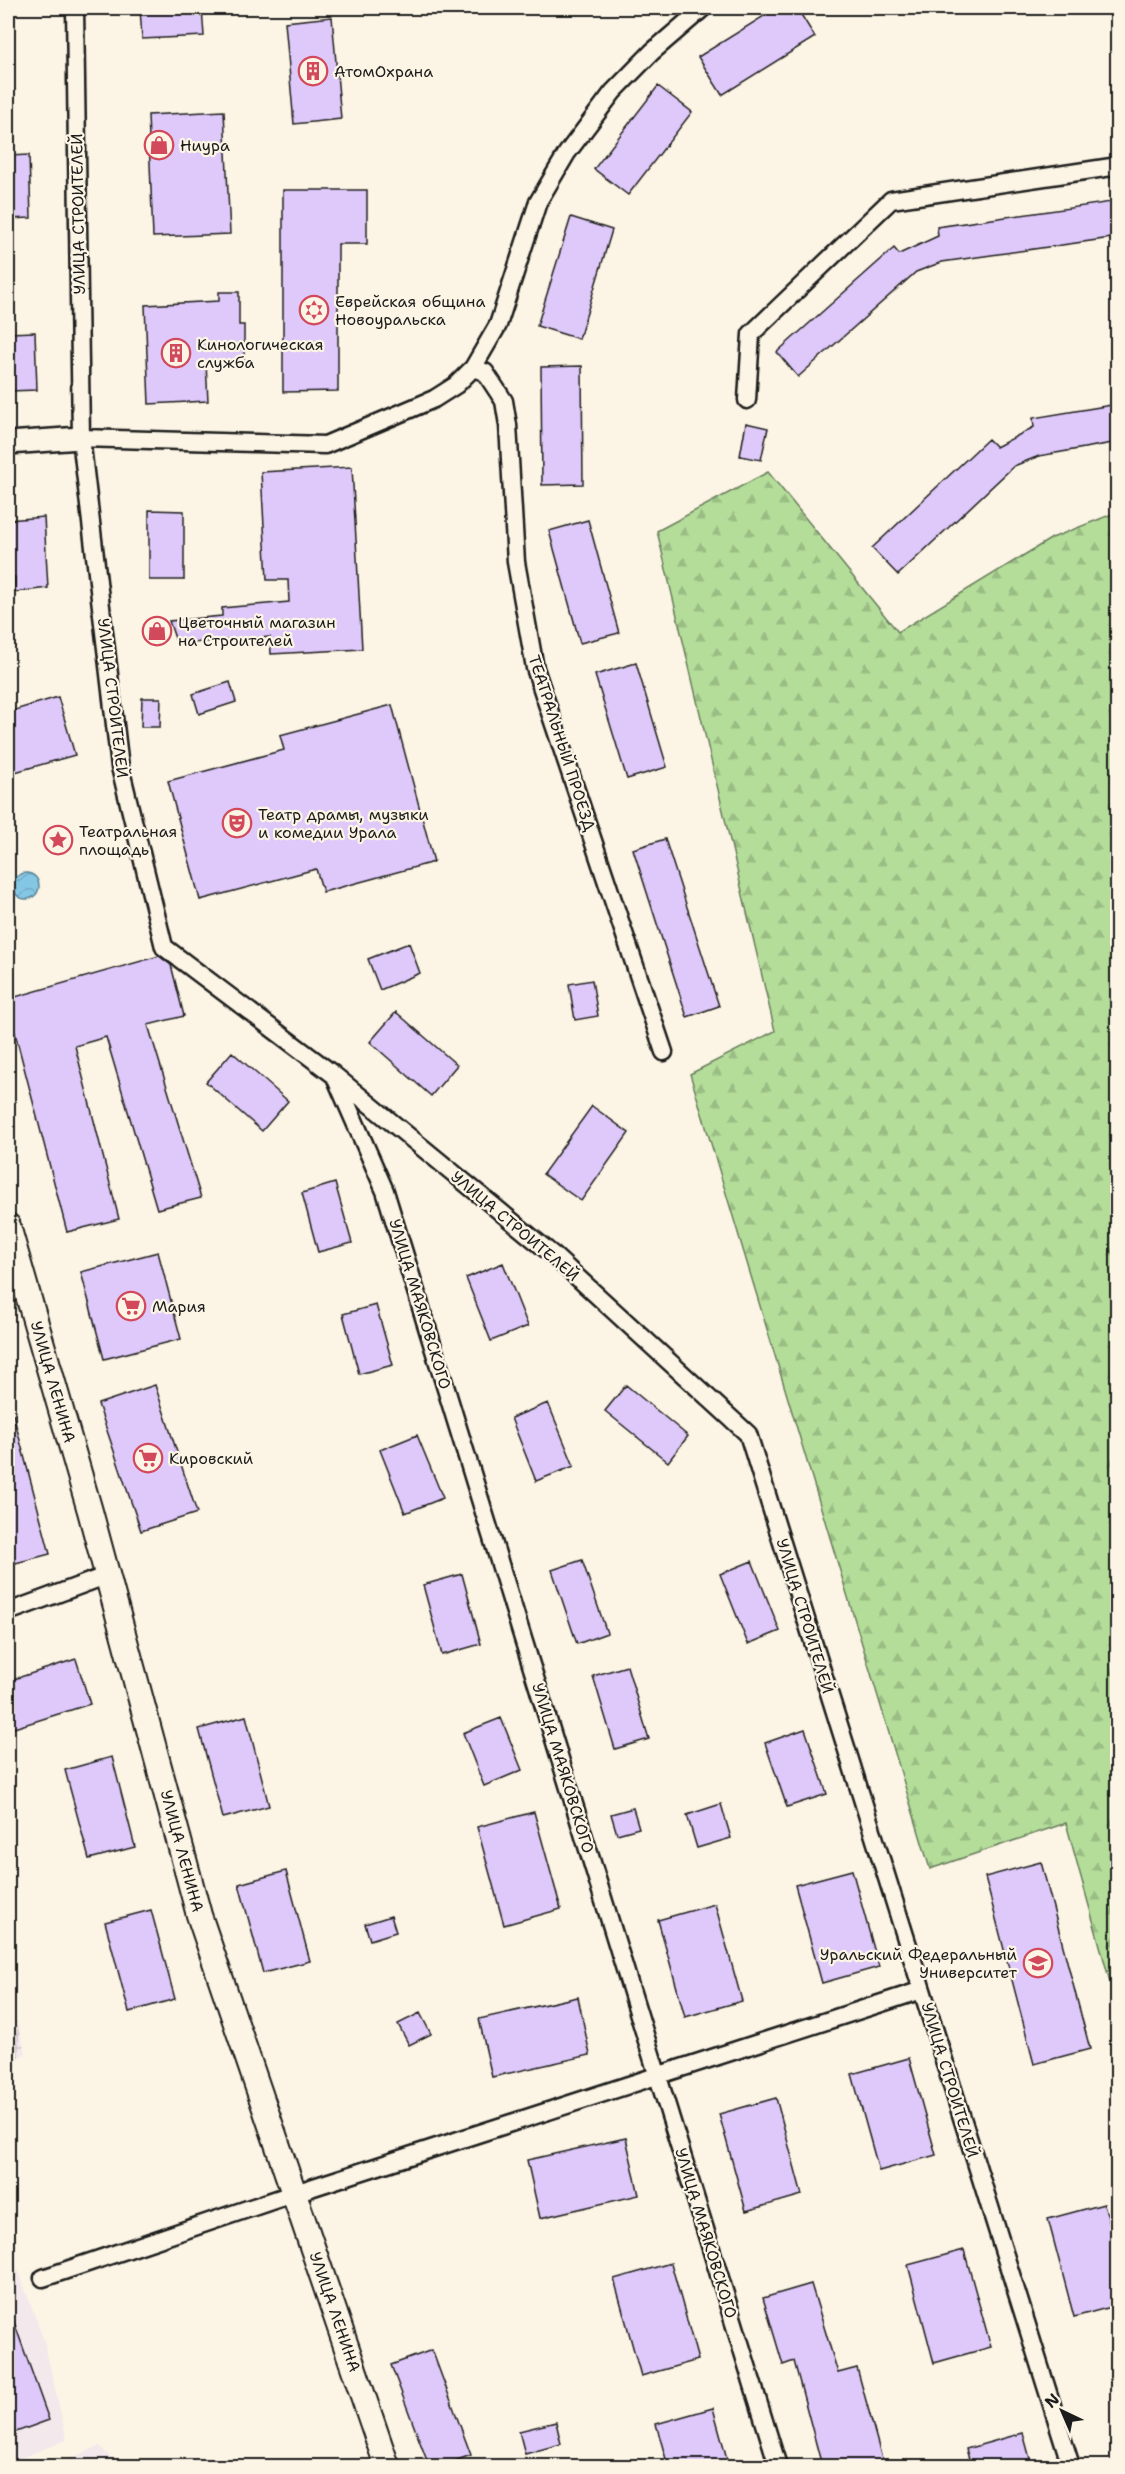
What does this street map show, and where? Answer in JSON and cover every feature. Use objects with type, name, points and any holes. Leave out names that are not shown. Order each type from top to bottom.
[{"type":"main road","name":"УЛИЦА ЛЕНИНА","points":[[8,1226],[108,1575],[199,1915],[387,2466]]},
{"type":"street","name":"УЛИЦА СТРОИТЕЛЕЙ","points":[[75,8],[81,438],[120,767],[164,947],[334,1075],[552,1255],[748,1434],[1071,2466]]},
{"type":"street","points":[[8,443],[81,438],[324,445],[434,399],[456,385],[473,368],[498,325],[538,202],[567,153],[613,92],[652,52],[703,8]]},
{"type":"street","points":[[747,400],[751,334],[891,200],[1118,166]]},
{"type":"street","name":"ТЕАТРАЛЬНЫЙ ПРОЕЗД","points":[[473,368],[485,372],[504,400],[508,425],[516,562],[535,668],[664,1052]]},
{"type":"street","name":"УЛИЦА МАЯКОВСКОГО","points":[[334,1075],[385,1191],[778,2466]]},
{"type":"street","points":[[8,1612],[108,1575]]},
{"type":"street","points":[[44,2278],[295,2193],[922,1990]]},
{"type":"shaded area","points":[[8,1996],[26,2053],[8,2063]]},
{"type":"shaded area","points":[[8,2242],[44,2341],[67,2440],[8,2463]]},
{"type":"shaded area","points":[[100,2446],[119,2466],[52,2466]]},
{"type":"green space","points":[[768,472],[898,632],[1052,538],[1117,512],[1117,2007],[1066,1823],[930,1869],[690,1074],[775,1031],[657,531]]},
{"type":"water","points":[[26,873],[35,877],[39,886],[35,895],[26,899],[17,895],[13,886],[17,877]]},
{"type":"building","points":[[140,8],[202,8],[204,36],[142,39]]},
{"type":"building","points":[[777,8],[797,8],[815,37],[722,95],[698,57]]},
{"type":"building","name":"АтомОхрана","points":[[332,17],[341,119],[294,124],[285,22]]},
{"type":"building","points":[[658,86],[692,112],[628,195],[594,169]]},
{"type":"building","points":[[224,111],[230,234],[153,237],[148,115]]},
{"type":"building","points":[[29,155],[31,218],[8,219],[8,156]]},
{"type":"building","points":[[283,190],[367,190],[367,244],[338,244],[338,391],[283,392]]},
{"type":"building","points":[[1118,201],[1118,237],[942,262],[916,272],[798,377],[777,352],[894,248],[899,254],[938,236],[937,227]]},
{"type":"building","points":[[571,217],[612,230],[579,339],[537,326]]},
{"type":"building","name":"Кинологическая служба","points":[[219,292],[239,292],[239,325],[244,325],[244,363],[206,363],[208,401],[149,404],[145,305],[219,301]]},
{"type":"building","points":[[35,332],[37,390],[9,391],[8,333]]},
{"type":"building","points":[[582,366],[583,484],[542,485],[541,367]]},
{"type":"building","points":[[1118,404],[1118,442],[1039,456],[1014,466],[898,575],[872,548],[988,439],[996,447],[1034,427],[1033,418]]},
{"type":"building","points":[[746,423],[768,428],[761,460],[740,456]]},
{"type":"building","points":[[352,467],[362,649],[271,654],[270,637],[177,644],[169,621],[222,616],[222,608],[289,602],[288,580],[267,580],[261,472]]},
{"type":"building","points":[[149,510],[184,511],[184,580],[149,580]]},
{"type":"building","points":[[44,517],[48,588],[15,592],[15,577],[8,577],[8,520]]},
{"type":"building","points":[[588,520],[619,633],[580,643],[549,531]]},
{"type":"building","points":[[636,663],[667,767],[627,779],[595,675]]},
{"type":"building","points":[[230,682],[236,702],[199,714],[193,694]]},
{"type":"building","points":[[58,697],[75,755],[8,774],[8,712]]},
{"type":"building","points":[[142,698],[161,698],[160,727],[141,727]]},
{"type":"building","points":[[392,705],[434,862],[323,892],[316,869],[200,900],[168,781],[284,750],[280,735]]},
{"type":"building","points":[[665,839],[719,1006],[687,1017],[633,849]]},
{"type":"building","points":[[409,943],[420,973],[380,990],[368,959]]},
{"type":"building","points":[[159,956],[171,965],[184,1016],[148,1025],[201,1198],[157,1209],[106,1037],[75,1046],[119,1219],[67,1232],[8,999]]},
{"type":"building","points":[[592,980],[598,1016],[575,1020],[569,984]]},
{"type":"building","points":[[396,1012],[457,1065],[431,1096],[370,1042]]},
{"type":"building","points":[[232,1052],[288,1101],[262,1131],[206,1082]]},
{"type":"building","points":[[592,1106],[629,1133],[581,1201],[543,1174]]},
{"type":"building","points":[[335,1183],[352,1243],[318,1252],[302,1193]]},
{"type":"building","name":"Мария","points":[[158,1252],[181,1339],[104,1359],[81,1272]]},
{"type":"building","points":[[503,1263],[528,1326],[491,1341],[466,1278]]},
{"type":"building","points":[[376,1305],[393,1365],[359,1374],[343,1314]]},
{"type":"building","name":"Кировский","points":[[155,1385],[197,1513],[141,1531],[98,1404]]},
{"type":"building","points":[[626,1385],[688,1436],[668,1462],[605,1411]]},
{"type":"building","points":[[548,1403],[574,1466],[536,1481],[511,1418]]},
{"type":"building","points":[[13,1414],[50,1554],[8,1565],[8,1415]]},
{"type":"building","points":[[417,1435],[443,1498],[405,1513],[380,1450]]},
{"type":"building","points":[[582,1560],[607,1633],[577,1644],[552,1570]]},
{"type":"building","points":[[752,1561],[780,1631],[748,1644],[720,1574]]},
{"type":"building","points":[[462,1574],[481,1644],[442,1655],[423,1585]]},
{"type":"building","points":[[76,1659],[90,1704],[8,1730],[8,1681]]},
{"type":"building","points":[[627,1666],[649,1739],[615,1749],[593,1676]]},
{"type":"building","points":[[246,1716],[269,1806],[223,1818],[199,1729]]},
{"type":"building","points":[[501,1718],[522,1770],[484,1786],[463,1733]]},
{"type":"building","points":[[805,1729],[827,1794],[787,1807],[765,1743]]},
{"type":"building","points":[[112,1757],[135,1847],[89,1859],[65,1770]]},
{"type":"building","points":[[721,1804],[731,1838],[697,1848],[687,1815]]},
{"type":"building","points":[[633,1808],[639,1828],[617,1834],[611,1814]]},
{"type":"building","points":[[534,1812],[561,1909],[504,1925],[477,1827]]},
{"type":"building","name":"Уральский Федеральный Университет","points":[[1041,1862],[1090,2049],[1034,2064],[985,1877]]},
{"type":"building","points":[[852,1870],[879,1967],[822,1983],[795,1885]]},
{"type":"building","points":[[286,1871],[310,1961],[263,1973],[239,1884]]},
{"type":"building","points":[[715,1904],[742,2001],[685,2017],[658,1920]]},
{"type":"building","points":[[151,1910],[175,1999],[129,2012],[105,1922]]},
{"type":"building","points":[[391,1916],[396,1932],[370,1940],[365,1924]]},
{"type":"building","points":[[578,1997],[590,2055],[492,2077],[479,2019]]},
{"type":"building","points":[[420,2013],[431,2034],[409,2045],[398,2024]]},
{"type":"building","points":[[909,2058],[936,2155],[879,2171],[852,2074]]},
{"type":"building","points":[[776,2098],[802,2195],[746,2211],[719,2114]]},
{"type":"building","points":[[626,2138],[639,2195],[540,2218],[527,2160]]},
{"type":"building","points":[[1104,2204],[1118,2251],[1118,2305],[1074,2317],[1048,2219]]},
{"type":"building","points":[[964,2250],[991,2347],[934,2363],[908,2265]]},
{"type":"building","points":[[671,2263],[698,2360],[641,2376],[614,2279]]},
{"type":"building","points":[[811,2284],[838,2373],[857,2368],[884,2466],[822,2466],[794,2361],[783,2365],[763,2298]]},
{"type":"building","points":[[8,2311],[10,2311],[49,2420],[8,2435]]},
{"type":"building","points":[[432,2350],[471,2455],[441,2466],[429,2466],[391,2365]]},
{"type":"building","points":[[713,2408],[729,2466],[668,2466],[656,2424]]},
{"type":"building","points":[[556,2422],[561,2444],[525,2454],[519,2431]]},
{"type":"building","points":[[1023,2433],[1032,2466],[971,2466],[966,2449]]},
{"type":"place","name":"АтомОхрана","points":[[313,71]]},
{"type":"place","name":"Ниура","points":[[159,145]]},
{"type":"place","name":"Еврейская община Новоуральска","points":[[314,310]]},
{"type":"place","name":"Кинологическая служба","points":[[176,353]]},
{"type":"place","name":"Цветочный магазин на Строителей","points":[[157,631]]},
{"type":"place","name":"Театр драмы, музыки и комедии Урала","points":[[237,823]]},
{"type":"place","name":"Театральная площадь","points":[[58,840]]},
{"type":"place","name":"Мария","points":[[131,1306]]},
{"type":"place","name":"Кировский","points":[[148,1458]]},
{"type":"place","name":"Уральский Федеральный Университет","points":[[1038,1963]]}]
